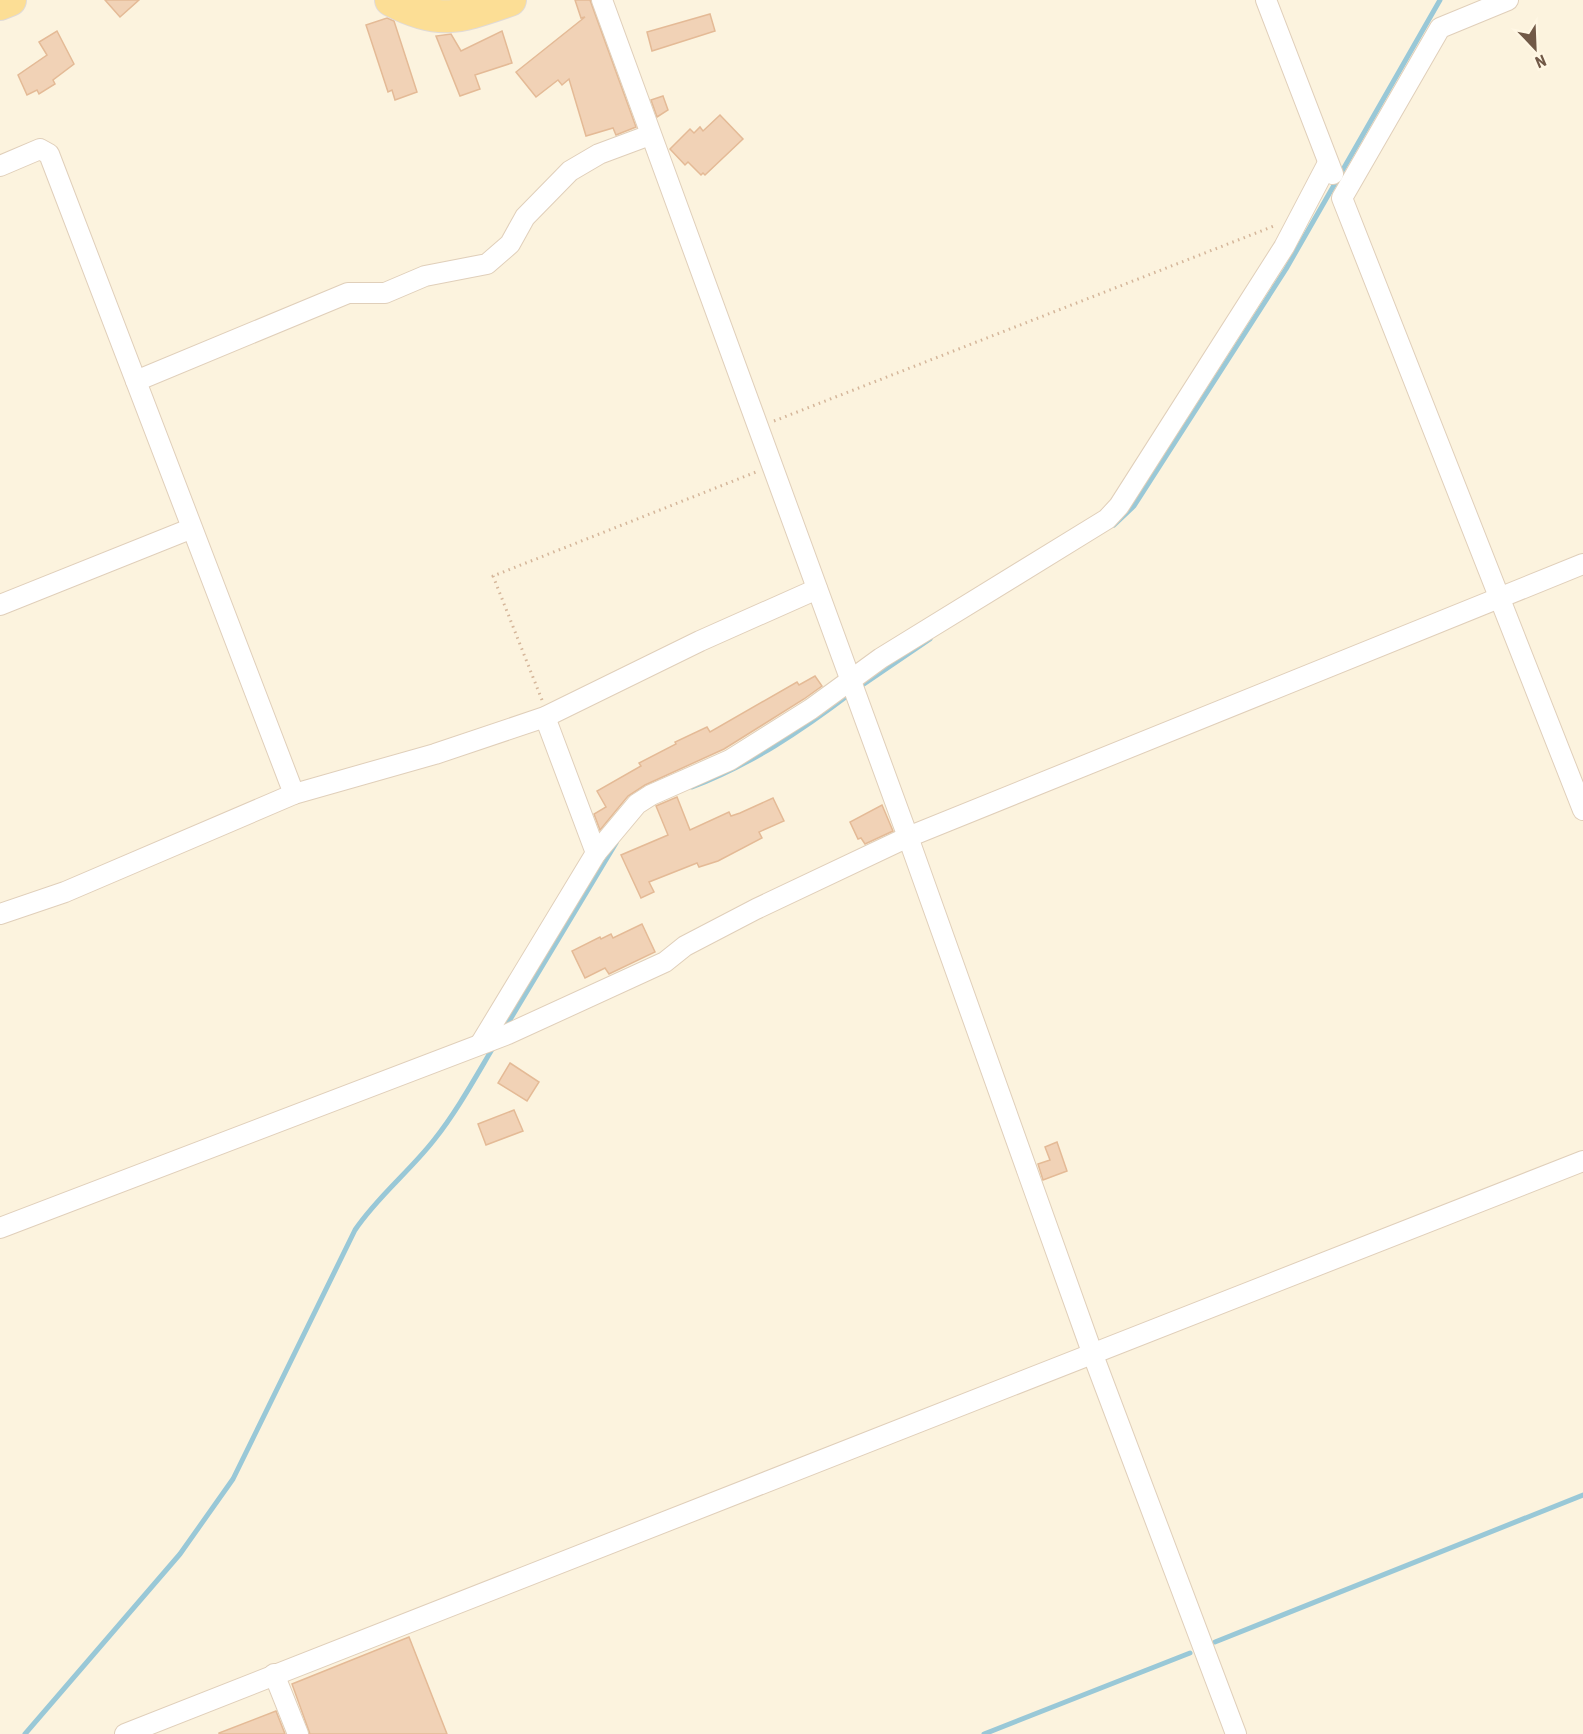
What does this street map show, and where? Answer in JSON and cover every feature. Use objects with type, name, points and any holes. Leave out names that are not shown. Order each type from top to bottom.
[{"type":"main road","points":[[0,4],[10,0]]},
{"type":"main road","points":[[391,0],[409,10],[440,18],[461,17],[510,0]]},
{"type":"street","points":[[602,0],[908,837],[1093,1355],[1236,1734]]},
{"type":"street","points":[[1266,0],[1583,810]]},
{"type":"street","points":[[493,1039],[597,853],[637,804],[651,795],[730,760],[811,709],[853,688],[881,658],[1107,519],[1126,496],[1284,247],[1301,216],[1336,182],[1440,28],[1508,0]]},
{"type":"street","points":[[136,381],[348,293],[385,293],[425,276],[487,264],[510,244],[525,217],[570,171],[599,154],[650,135]]},
{"type":"street","points":[[0,166],[40,149],[49,154],[190,529],[294,794]]},
{"type":"street","points":[[0,605],[190,529]]},
{"type":"street","points":[[0,1228],[493,1039],[665,962],[685,946],[756,909],[908,837],[1583,564]]},
{"type":"street","points":[[0,914],[65,892],[294,794],[435,754],[545,717],[700,641],[817,589]]},
{"type":"street","points":[[545,717],[597,853]]},
{"type":"street","points":[[125,1734],[1583,1161]]},
{"type":"street","points":[[274,1674],[298,1734]]},
{"type":"path","points":[[758,428],[1301,216]]},
{"type":"path","points":[[545,717],[544,706],[493,576],[772,466]]},
{"type":"building","points":[[105,0],[139,0],[120,17]]},
{"type":"building","points":[[575,0],[590,0],[636,127],[616,135],[613,128],[586,136],[569,79],[562,85],[558,80],[536,97],[516,72],[585,17],[581,18]]},
{"type":"building","points":[[710,14],[715,31],[652,51],[647,32]]},
{"type":"building","points":[[387,18],[394,21],[417,92],[395,100],[392,90],[388,92],[366,25]]},
{"type":"building","points":[[57,31],[74,64],[53,80],[55,84],[39,94],[37,90],[27,95],[18,75],[47,55],[39,42]]},
{"type":"building","points":[[502,31],[512,63],[475,75],[480,89],[460,96],[436,36],[451,34],[461,51]]},
{"type":"building","points":[[663,96],[668,110],[657,117],[651,100]]},
{"type":"building","points":[[720,115],[743,139],[705,175],[703,173],[701,175],[688,162],[685,165],[670,149],[690,129],[694,133],[700,127],[703,131]]},
{"type":"building","points":[[815,676],[822,686],[804,699],[724,749],[645,785],[628,796],[600,830],[594,814],[606,807],[597,791],[641,766],[639,763],[676,744],[675,742],[707,727],[710,732],[797,682],[799,685]]},
{"type":"building","points":[[677,797],[690,830],[729,812],[731,816],[773,798],[784,821],[759,832],[762,838],[718,861],[699,867],[697,863],[649,882],[654,892],[641,898],[621,855],[668,835],[656,806]]},
{"type":"building","points":[[882,805],[893,831],[865,844],[861,838],[858,839],[850,822]]},
{"type":"building","points":[[642,924],[655,952],[609,974],[605,968],[585,978],[572,951],[600,937],[601,939],[611,934],[613,938]]},
{"type":"building","points":[[510,1063],[539,1082],[527,1101],[498,1083]]},
{"type":"building","points":[[514,1110],[523,1131],[486,1145],[478,1124]]},
{"type":"building","points":[[1057,1142],[1067,1171],[1043,1180],[1038,1164],[1050,1160],[1045,1147]]},
{"type":"building","points":[[409,1637],[447,1734],[310,1734],[292,1684]]},
{"type":"building","points":[[276,1711],[285,1734],[219,1734],[219,1733]]},
{"type":"waterway","points":[[1114,525],[1134,506],[1286,269],[1440,0]]},
{"type":"waterway","points":[[858,688],[930,639]]},
{"type":"waterway","points":[[692,787],[755,758],[813,721],[851,693]]},
{"type":"waterway","points":[[505,1028],[616,843]]},
{"type":"waterway","points":[[25,1734],[180,1554],[233,1479],[355,1230],[442,1129],[494,1046]]},
{"type":"waterway","points":[[1215,1642],[1583,1495]]},
{"type":"waterway","points":[[984,1734],[1190,1653]]}]
